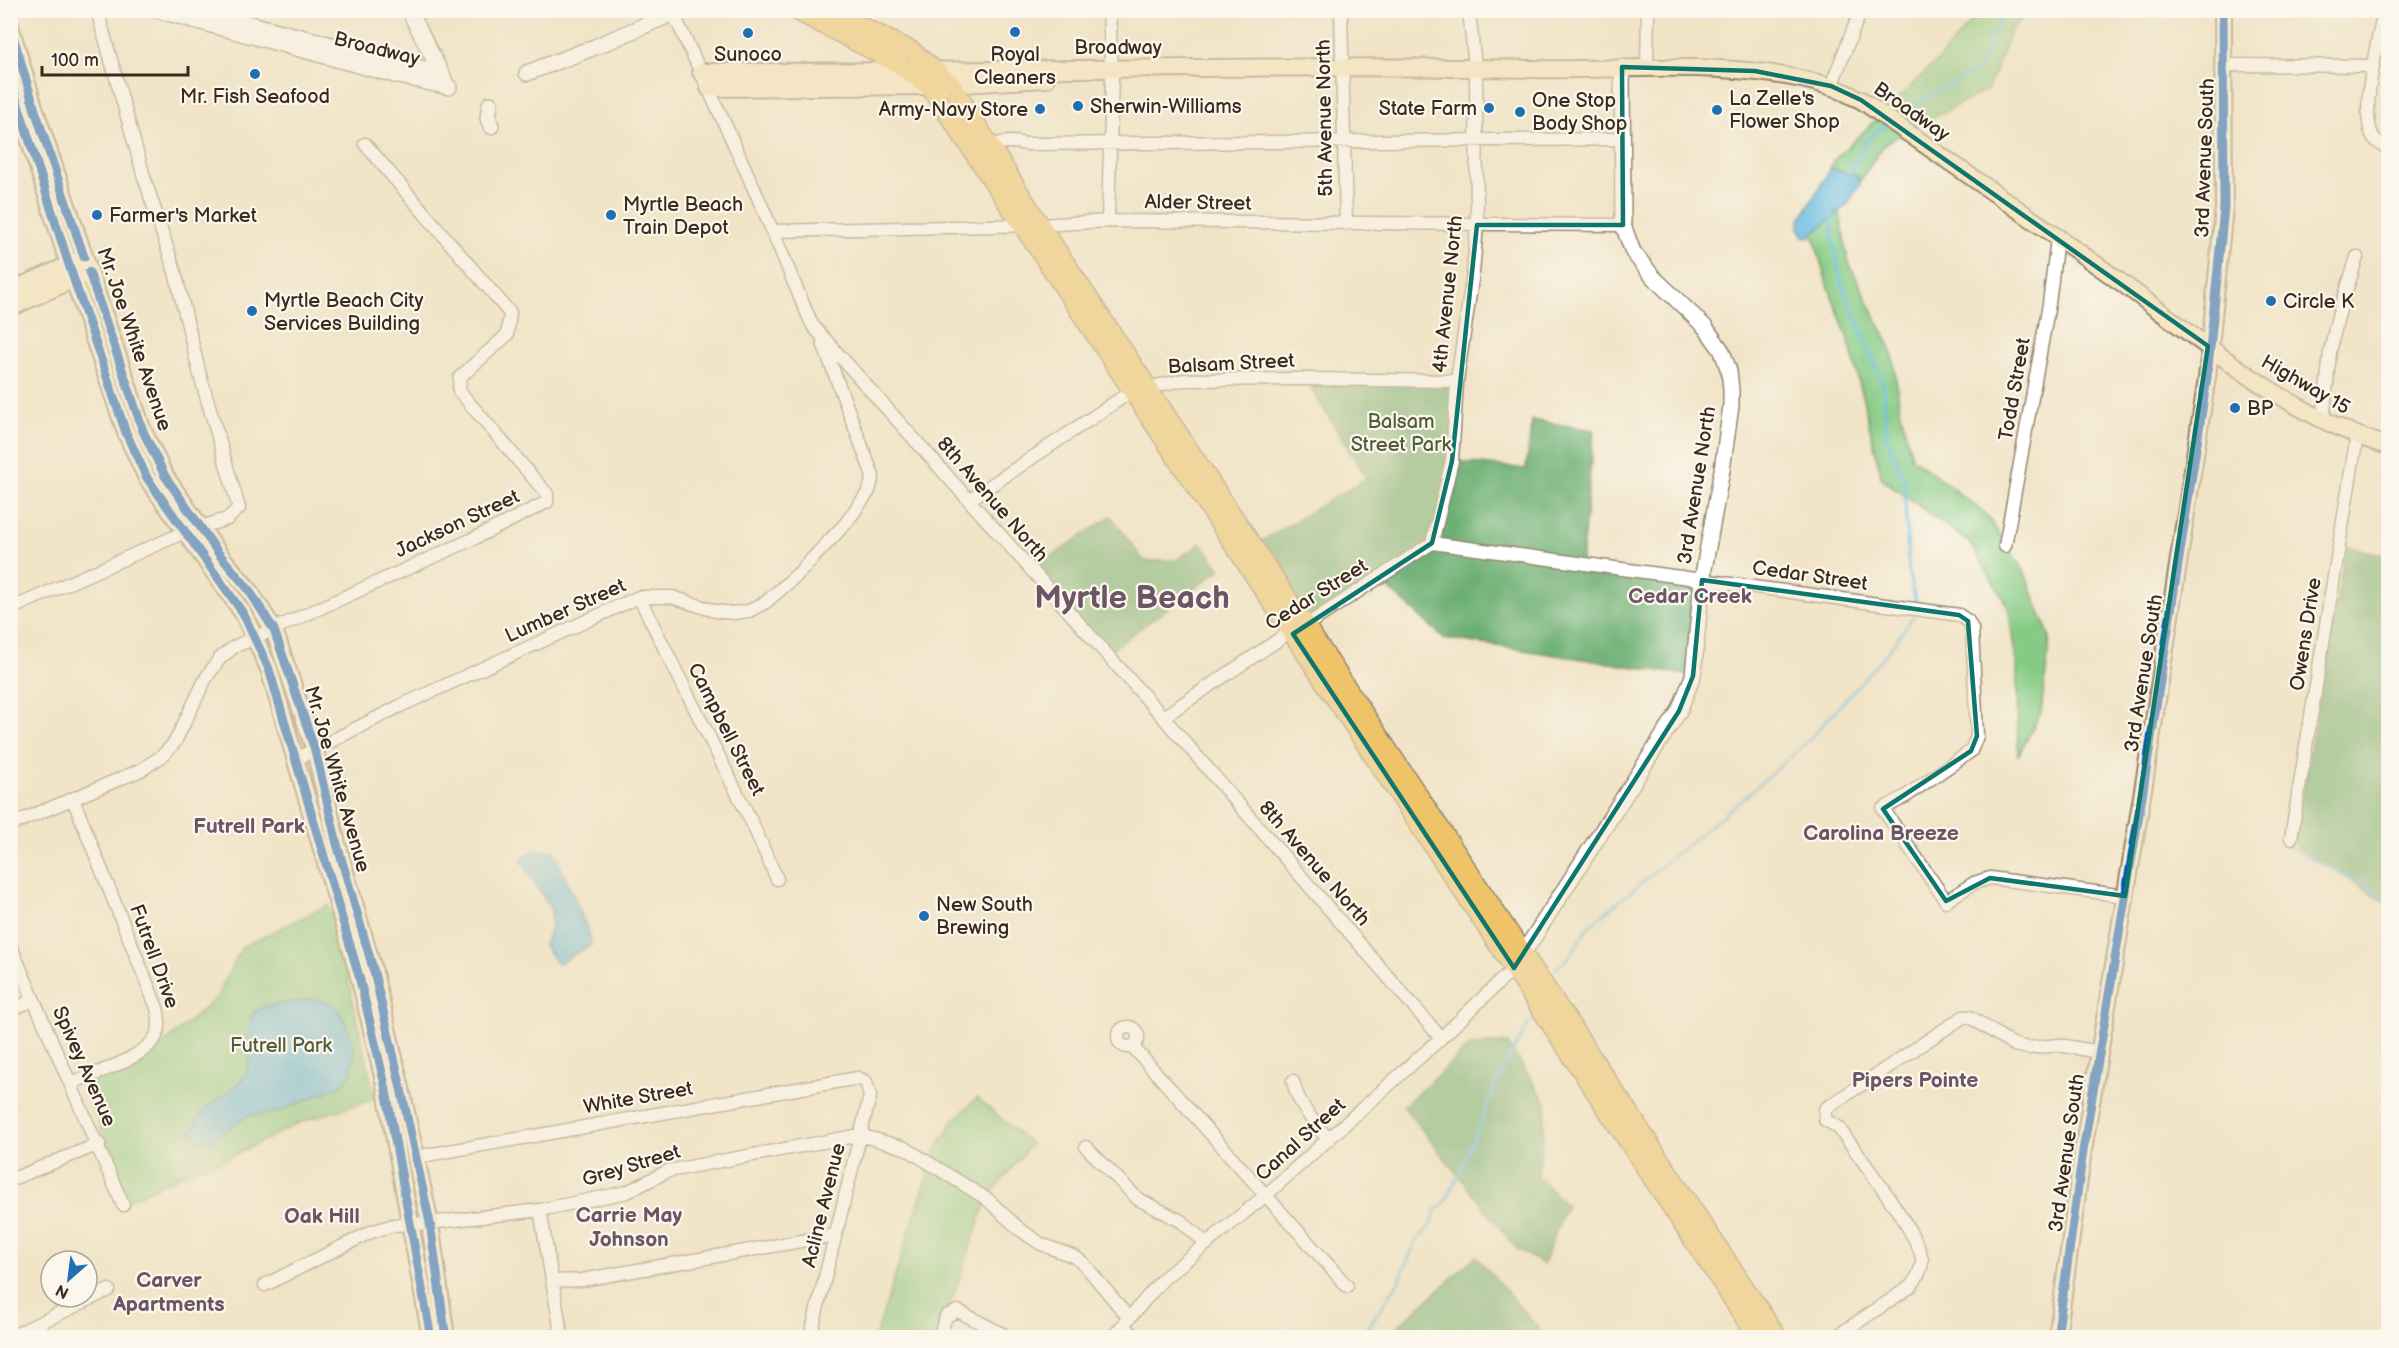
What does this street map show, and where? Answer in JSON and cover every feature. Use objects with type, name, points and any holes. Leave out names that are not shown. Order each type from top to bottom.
[{"type":"main road","points":[[795,10],[897,63],[908,71]]},
{"type":"main road","points":[[828,10],[912,51],[932,78],[1032,225],[1518,961],[1758,1338]]},
{"type":"main road","name":"3rd Avenue South","points":[[2057,1338],[2099,1052],[2185,522],[2206,378],[2224,208],[2223,10]]},
{"type":"main road","name":"Mr. Joe White Avenue","points":[[10,26],[22,114]]},
{"type":"main road","name":"Broadway","points":[[709,87],[1112,72],[1475,72],[1622,67],[1755,71],[1831,86],[1861,100],[2208,346]]},
{"type":"main road","points":[[701,72],[908,71],[951,84],[990,147],[1032,225]]},
{"type":"main road","name":"Broadway","points":[[951,84],[1112,72]]},
{"type":"main road","name":"Mr. Joe White Avenue","points":[[10,79],[79,268],[143,430],[165,476],[203,527],[219,554],[249,590],[274,630],[315,750],[337,844],[374,972],[430,1223],[446,1338]]},
{"type":"main road","name":"Mr. Joe White Avenue","points":[[79,268],[126,433],[147,478],[243,613],[269,669],[359,976],[385,1085],[431,1338]]},
{"type":"main road","points":[[10,291],[79,268]]},
{"type":"main road","points":[[10,308],[79,268]]},
{"type":"main road","name":"Highway 15","points":[[2208,346],[2242,371],[2324,421],[2357,436],[2388,446]]},
{"type":"main road","points":[[1518,961],[1778,1338]]},
{"type":"street","points":[[10,609],[185,532],[227,519],[239,508],[200,375],[175,272],[144,177],[97,10]]},
{"type":"street","name":"Broadway","points":[[157,10],[235,26],[440,73],[449,87],[395,75],[235,26],[196,10]]},
{"type":"street","points":[[409,10],[440,73]]},
{"type":"street","points":[[1108,221],[1112,72],[1109,10]]},
{"type":"street","name":"5th Avenue North","points":[[1341,10],[1346,224]]},
{"type":"street","name":"4th Avenue North","points":[[1432,543],[1452,461],[1457,381],[1473,273],[1477,225],[1475,72],[1469,10]]},
{"type":"street","points":[[1647,68],[1648,10]]},
{"type":"street","points":[[1831,86],[1861,10]]},
{"type":"street","points":[[2384,10],[2373,66],[2367,118],[2374,139],[2388,149]]},
{"type":"street","points":[[527,73],[676,12]]},
{"type":"street","name":"8th Avenue North","points":[[676,12],[813,326],[1163,717],[1441,1038]]},
{"type":"street","points":[[2225,65],[2373,66]]},
{"type":"street","name":"3rd Avenue North","points":[[1518,961],[1679,711],[1694,676],[1702,580],[1731,406],[1729,371],[1722,351],[1705,327],[1653,277],[1633,252],[1623,225],[1622,67]]},
{"type":"street","points":[[490,104],[488,118],[491,126]]},
{"type":"street","points":[[990,147],[1001,142],[1014,141],[1026,144],[1623,139]]},
{"type":"street","name":"Jackson Street","points":[[10,825],[141,770],[162,756],[175,742],[206,678],[220,658],[234,647],[475,538],[547,502],[547,494],[459,390],[460,377],[507,335],[510,313],[365,144]]},
{"type":"street","name":"Alder Street","points":[[772,231],[1108,221],[1623,225]]},
{"type":"street","name":"Todd Street","points":[[2005,546],[2049,304],[2057,238]]},
{"type":"street","points":[[2324,421],[2330,352],[2356,257]]},
{"type":"street","name":"Lumber Street","points":[[296,759],[400,706],[639,597],[672,597],[715,611],[733,613],[749,611],[766,602],[798,574],[846,523],[870,491],[873,476],[820,334]]},
{"type":"street","name":"Balsam Street","points":[[969,501],[1140,389],[1184,380],[1457,381]]},
{"type":"street","name":"Owens Drive","points":[[2291,838],[2357,436]]},
{"type":"street","name":"Cedar Street","points":[[1163,717],[1284,636],[1300,629],[1432,543],[1959,615],[1968,621],[1972,629],[1977,736],[1971,751],[1883,809],[1946,902],[1968,886],[1990,878],[2125,896]]},
{"type":"street","name":"Campbell Street","points":[[639,597],[752,823],[777,879]]},
{"type":"street","name":"Futrell Drive","points":[[72,1083],[141,1052],[152,1043],[158,1034],[159,1022],[157,1008],[73,799]]},
{"type":"street","name":"Spivey Avenue","points":[[10,945],[99,1144],[123,1205]]},
{"type":"street","name":"Canal Street","points":[[1112,1338],[1163,1280],[1329,1140],[1441,1038],[1518,961]]},
{"type":"street","points":[[10,1010],[34,1000]]},
{"type":"street","points":[[1834,1338],[1910,1287],[1916,1280],[1922,1261],[1914,1237],[1838,1127],[1825,1120],[1825,1109],[1963,1017],[1970,1017],[2014,1045],[2029,1048],[2059,1045],[2099,1052]]},
{"type":"street","points":[[1132,1046],[1347,1286]]},
{"type":"street","name":"White Street","points":[[416,1157],[843,1079],[858,1078],[866,1082]]},
{"type":"street","points":[[1293,1081],[1296,1096],[1308,1116],[1329,1140]]},
{"type":"street","name":"Acline Avenue","points":[[807,1337],[870,1096],[866,1082]]},
{"type":"street","points":[[860,1135],[905,1148],[987,1199],[1019,1229],[1041,1244],[1075,1257],[1084,1264],[1138,1338]]},
{"type":"street","name":"Grey Street","points":[[265,1285],[371,1232],[394,1225],[540,1210],[627,1191],[668,1171],[860,1135]]},
{"type":"street","points":[[10,1180],[99,1144]]},
{"type":"street","points":[[1086,1147],[1137,1199],[1181,1221],[1207,1244]]},
{"type":"street","points":[[540,1210],[562,1338]]},
{"type":"street","points":[[554,1281],[594,1278],[835,1235]]},
{"type":"street","points":[[10,1337],[109,1290]]},
{"type":"street","points":[[939,1338],[946,1316],[950,1312],[958,1311],[1010,1338]]},
{"type":"highlighted area","points":[[1622,67],[1755,71],[1831,86],[1861,100],[2208,346],[2125,896],[1990,878],[1946,901],[1883,809],[1971,751],[1977,736],[1968,621],[1959,615],[1702,580],[1693,676],[1679,711],[1514,968],[1293,634],[1432,543],[1452,461],[1477,225],[1623,225]]},
{"type":"green space","points":[[1980,11],[2030,11],[2011,29],[1988,89],[1885,143],[1840,212],[1848,261],[1892,351],[1900,410],[1912,458],[1985,513],[2024,571],[2050,638],[2041,712],[2018,756],[2017,669],[2008,607],[1971,544],[1882,479],[1850,344],[1826,280],[1809,220],[1833,161],[1939,59]]},
{"type":"green space","name":"Balsam Street Park","points":[[1305,379],[1457,381],[1452,461],[1526,469],[1532,420],[1594,430],[1581,565],[1702,580],[1693,676],[1444,638],[1378,579],[1307,625],[1253,546],[1367,478]]},
{"type":"green space","points":[[1111,516],[1144,561],[1176,560],[1201,543],[1221,569],[1104,655],[1030,571]]},
{"type":"green space","points":[[2346,546],[2388,555],[2388,904],[2293,844]]},
{"type":"green space","name":"Futrell Park","points":[[328,905],[337,930],[375,1099],[301,1122],[226,1159],[181,1175],[127,1201],[83,1087],[144,1061],[216,998],[242,947]]},
{"type":"green space","points":[[1507,1042],[1547,1104],[1538,1176],[1566,1206],[1543,1265],[1516,1248],[1403,1106],[1470,1046]]},
{"type":"green space","points":[[977,1098],[1031,1144],[987,1199],[939,1337],[875,1338],[936,1150],[953,1121]]},
{"type":"green space","points":[[1476,1256],[1546,1337],[1386,1337]]},
{"type":"water","points":[[1831,168],[1857,176],[1860,184],[1846,206],[1809,237],[1804,236],[1799,228],[1800,220]]},
{"type":"water","points":[[534,850],[554,851],[590,935],[591,945],[557,964],[544,945],[551,928],[551,909],[521,860]]},
{"type":"water","points":[[312,999],[333,1004],[344,1019],[355,1050],[350,1076],[342,1085],[278,1112],[246,1116],[215,1138],[205,1141],[196,1140],[191,1132],[201,1114],[236,1086],[245,1075],[249,1061],[248,1029],[254,1012],[267,1006]]},
{"type":"waterway","points":[[1896,117],[1911,106],[1978,70],[2004,10]]},
{"type":"waterway","points":[[1848,176],[1868,138],[1886,125]]},
{"type":"waterway","points":[[1832,215],[1832,236],[1842,284],[1883,384],[1887,439],[1904,479],[1909,576],[1916,602]]},
{"type":"waterway","points":[[1556,969],[1570,956],[1588,927],[1806,743],[1888,652],[1913,617]]},
{"type":"waterway","points":[[2283,844],[2364,885],[2388,901]]},
{"type":"waterway","points":[[1358,1338],[1369,1326],[1399,1281],[1417,1239],[1429,1228],[1437,1209],[1444,1204],[1460,1172],[1497,1081],[1530,1021]]},
{"type":"cycle path","points":[[2057,1338],[2083,1151],[2144,784],[2207,378],[2224,208],[2223,10]]},
{"type":"cycle path","points":[[10,26],[35,110],[84,257]]},
{"type":"cycle path","points":[[10,79],[69,265],[126,433],[147,478],[243,613],[269,669],[359,976],[385,1085],[431,1338]]},
{"type":"cycle path","points":[[89,272],[143,431],[165,476],[219,554],[249,590],[274,630],[315,750],[337,844],[374,972],[400,1084],[430,1223],[446,1338]]},
{"type":"place","name":"Royal Cleaners","points":[[1015,32]]},
{"type":"place","name":"Sunoco","points":[[748,33]]},
{"type":"place","name":"Mr. Fish Seafood","points":[[255,74]]},
{"type":"place","name":"Sherwin-Williams","points":[[1078,106]]},
{"type":"place","name":"State Farm","points":[[1489,108]]},
{"type":"place","name":"Army-Navy Store","points":[[1040,109]]},
{"type":"place","name":"La Zelle's Flower Shop","points":[[1717,110]]},
{"type":"place","name":"One Stop Body Shop","points":[[1520,112]]},
{"type":"place","name":"Farmer's Market","points":[[97,215]]},
{"type":"place","name":"Myrtle Beach Train Depot","points":[[611,215]]},
{"type":"place","name":"Circle K","points":[[2271,301]]},
{"type":"place","name":"Myrtle Beach City Services Building","points":[[252,311]]},
{"type":"place","name":"BP","points":[[2235,408]]},
{"type":"place","name":"New South Brewing","points":[[924,916]]},
{"type":"district","name":"Cedar Creek","points":[[1690,596]]},
{"type":"district","name":"Myrtle Beach","points":[[1132,597]]},
{"type":"district","name":"Futrell Park","points":[[249,826]]},
{"type":"district","name":"Carolina Breeze","points":[[1881,833]]},
{"type":"district","name":"Pipers Pointe","points":[[1915,1080]]},
{"type":"district","name":"Oak Hill","points":[[322,1216]]},
{"type":"district","name":"Carrie May Johnson","points":[[629,1227]]},
{"type":"district","name":"Carver Apartments","points":[[169,1292]]}]
